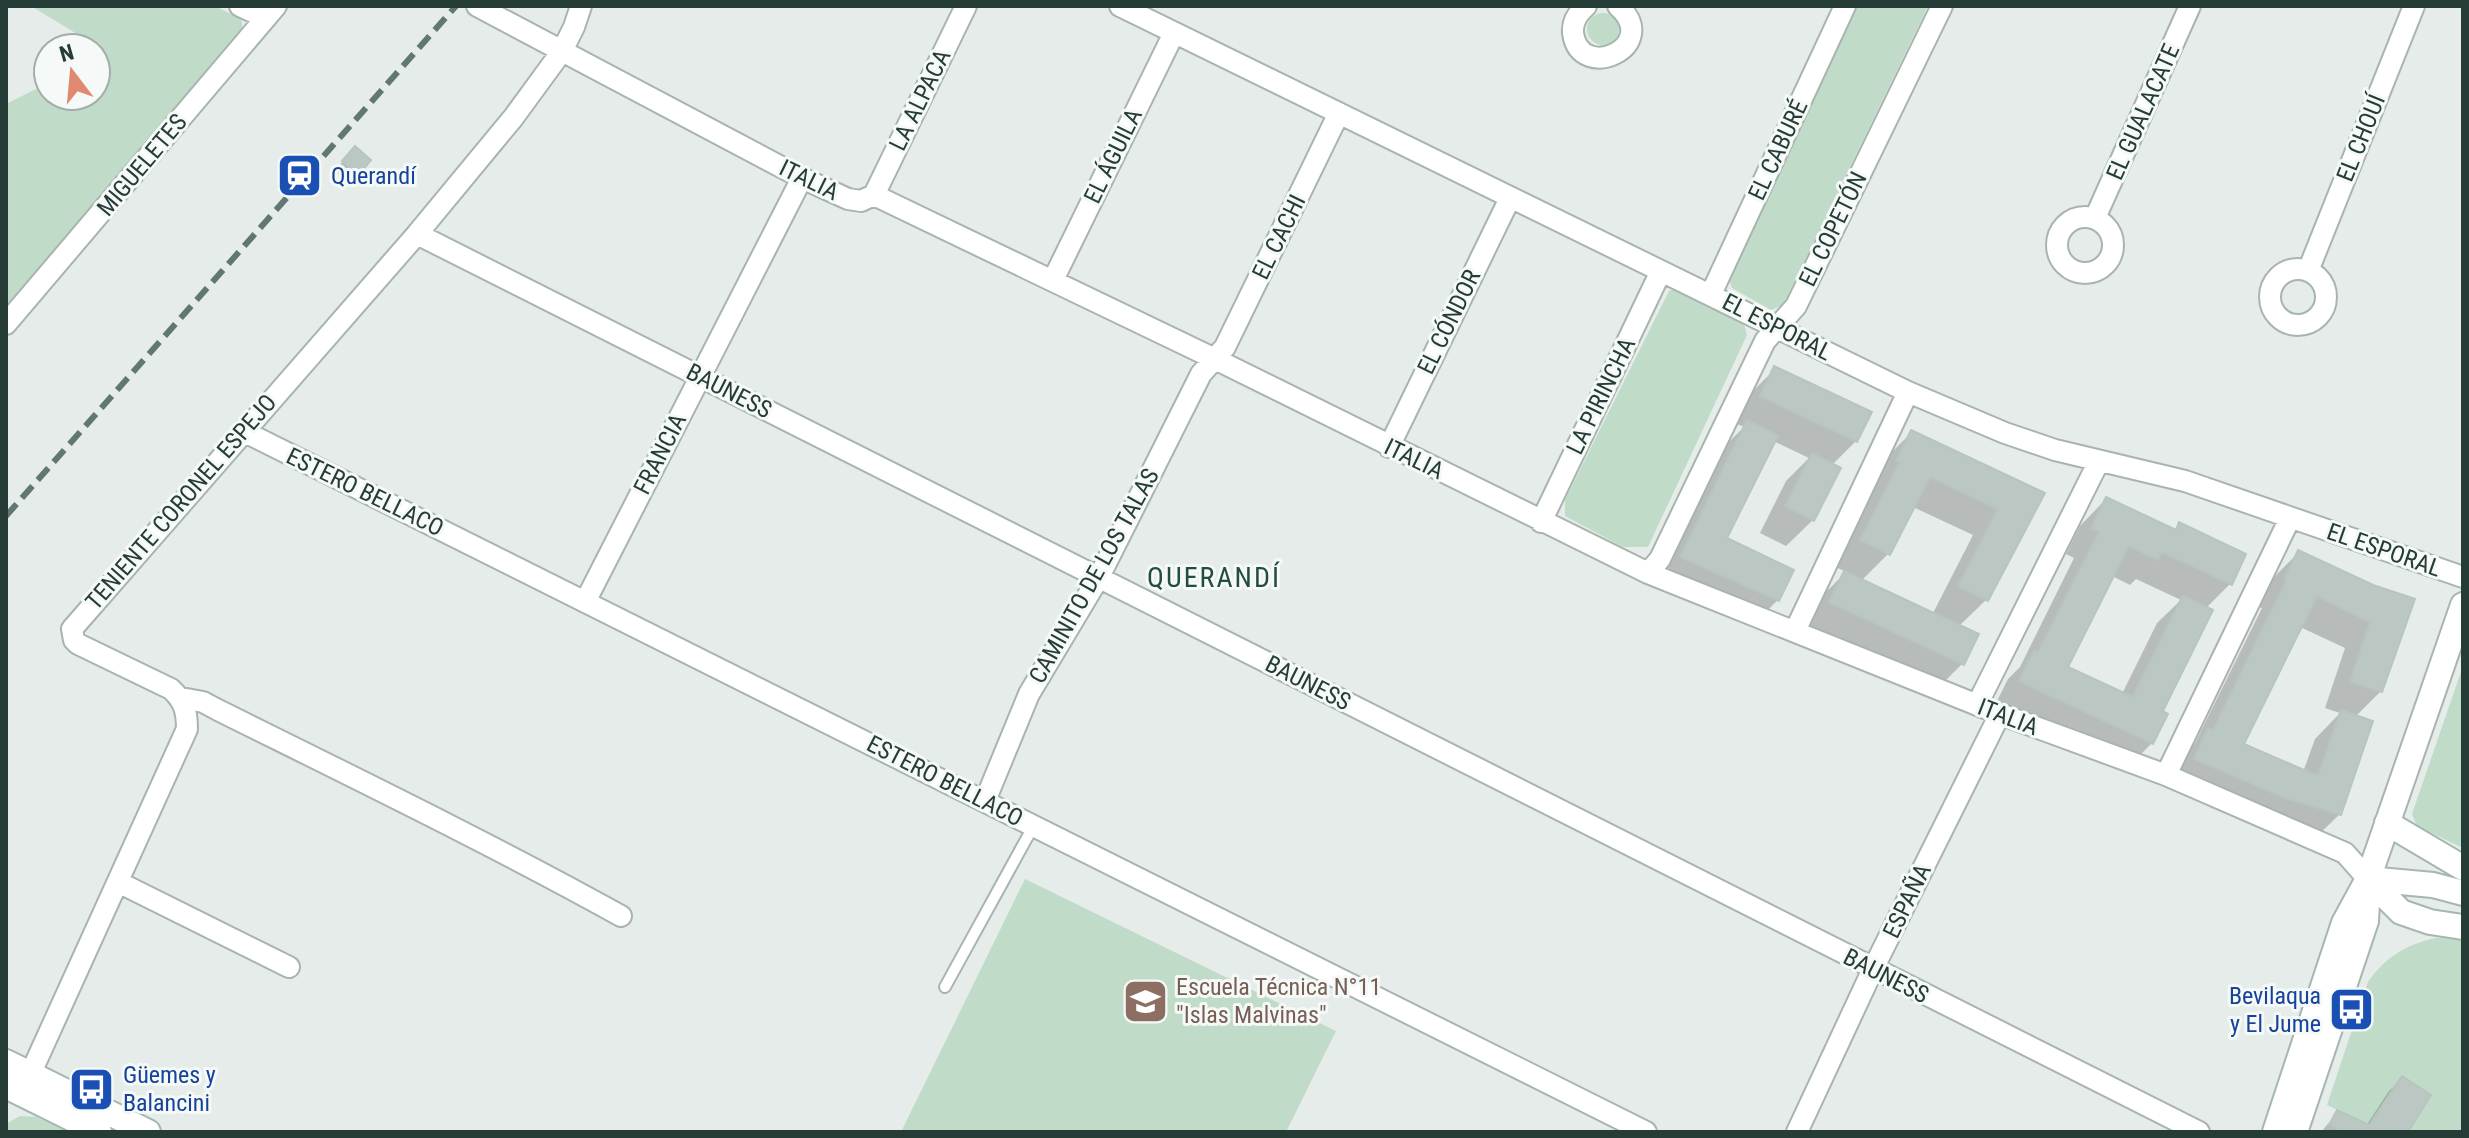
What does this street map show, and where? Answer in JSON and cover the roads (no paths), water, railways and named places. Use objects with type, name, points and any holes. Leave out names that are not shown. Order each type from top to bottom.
[{"type":"main road","points":[[2275,1132],[2344,923],[2368,879],[2463,605]]},
{"type":"main road","points":[[2387,823],[2463,868]]},
{"type":"main road","points":[[2368,879],[2433,885],[2463,893]]},
{"type":"main road","points":[[2368,879],[2401,912],[2430,922],[2463,927]]},
{"type":"main road","points":[[2295,1132],[2366,921],[2368,879]]},
{"type":"main road","points":[[6,1062],[19,1085],[99,1132]]},
{"type":"main road","points":[[19,1085],[148,1132]]},
{"type":"street","points":[[240,6],[271,12]]},
{"type":"street","name":"TENIENTE CORONEL ESPEJO","points":[[181,698],[171,689],[78,644],[72,629],[417,234],[513,118],[562,51],[581,6]]},
{"type":"street","name":"LA ALPACA","points":[[874,195],[966,6]]},
{"type":"street","name":"EL ESPORAL","points":[[1120,6],[1908,392],[2005,433],[2055,450],[2185,481],[2463,577]]},
{"type":"street","points":[[1586,6],[1577,15],[1573,33],[1581,50],[1598,58],[1617,54],[1629,40],[1629,21],[1618,6]]},
{"type":"street","name":"EL CABURÉ","points":[[1711,294],[1845,6]]},
{"type":"street","name":"EL COPETÓN","points":[[1648,573],[1660,559],[1765,341],[1796,306],[1942,6]]},
{"type":"street","name":"EL GUALACATE","points":[[2095,218],[2190,6]]},
{"type":"street","name":"EL CHOUÍ","points":[[2308,271],[2414,6]]},
{"type":"street","name":"ITALIA","points":[[478,7],[802,178],[848,199],[861,201],[874,195],[1648,573],[2000,714],[2166,775],[2345,853],[2368,879]]},
{"type":"street","name":"MIGUELETES","points":[[6,324],[271,12]]},
{"type":"street","name":"EL ÁGUILA","points":[[1053,280],[1174,33]]},
{"type":"street","name":"EL CACHI","points":[[1215,359],[1225,347],[1339,113]]},
{"type":"street","name":"FRANCIA","points":[[585,602],[802,178]]},
{"type":"street","name":"EL CÓNDOR","points":[[1389,447],[1510,198]]},
{"type":"street","name":"BAUNESS","points":[[417,234],[2199,1132]]},
{"type":"street","name":"LA PIRINCHA","points":[[1541,522],[1661,271]]},
{"type":"street","name":"CAMINITO DE LOS TALAS","points":[[985,801],[1029,694],[1099,577],[1201,374],[1215,359]]},
{"type":"street","points":[[1795,631],[1908,392]]},
{"type":"street","name":"ESTERO BELLACO","points":[[243,431],[1646,1132]]},
{"type":"street","points":[[1977,705],[2099,461]]},
{"type":"street","points":[[2166,775],[2290,518]]},
{"type":"street","points":[[19,1085],[118,882],[187,729],[187,712],[181,698]]},
{"type":"street","points":[[181,698],[210,706],[460,833],[520,860],[621,916]]},
{"type":"street","name":"ESPAÑA","points":[[1797,1132],[1873,969],[2000,714]]},
{"type":"street","points":[[118,882],[289,967]]},
{"type":"lane","points":[[945,987],[1034,825]]},
{"type":"railway","points":[[6,516],[456,6]]},
{"type":"place","name":"Querandí","points":[[300,176]]},
{"type":"place","name":"Escuela Técnica N°11 \"Islas Malvinas\"","points":[[1145,1001]]},
{"type":"place","name":"Bevilaqua y El Jume","points":[[2352,1010]]},
{"type":"place","name":"Güemes y Balancini","points":[[92,1089]]},
{"type":"district","name":"QUERANDÍ","points":[[1214,577]]}]
